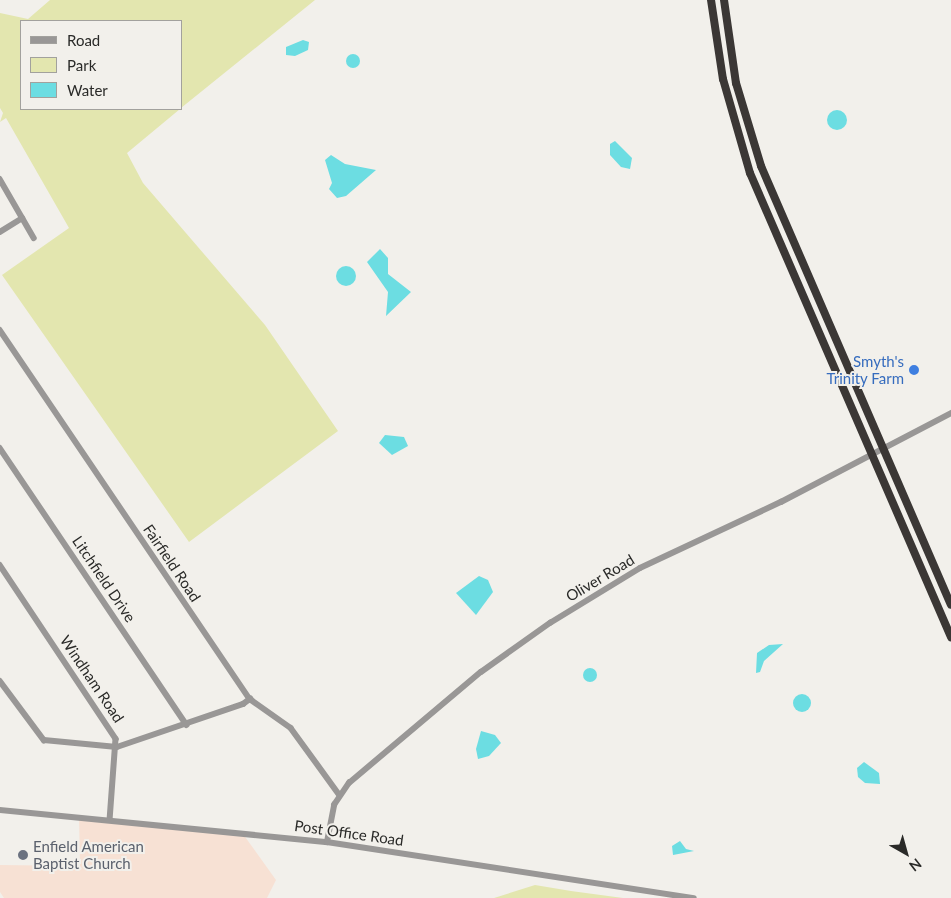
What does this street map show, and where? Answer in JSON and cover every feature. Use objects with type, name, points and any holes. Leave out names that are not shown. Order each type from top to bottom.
[{"type":"highway","points":[[712,0],[723,80],[744,156],[951,637]]},
{"type":"highway","points":[[724,0],[735,78],[755,150],[951,605]]},
{"type":"street","points":[[0,179],[34,238]]},
{"type":"street","points":[[0,232],[22,218]]},
{"type":"street","name":"Fairfield Road","points":[[0,330],[250,699],[291,728],[339,794]]},
{"type":"street","name":"Oliver Road","points":[[339,794],[481,672],[608,586],[640,568],[781,502],[951,413]]},
{"type":"street","name":"Litchfield Drive","points":[[0,448],[187,725]]},
{"type":"street","name":"Windham Road","points":[[0,565],[112,730],[117,747],[110,820]]},
{"type":"street","points":[[0,681],[44,740],[117,747],[187,725],[243,704],[250,699]]},
{"type":"street","points":[[327,842],[339,794]]},
{"type":"street","name":"Post Office Road","points":[[0,810],[327,842],[694,898]]},
{"type":"shaded area","points":[[79,816],[243,834],[276,880],[267,898],[4,898],[0,892],[0,865],[80,866]]},
{"type":"green space","points":[[50,0],[315,0],[182,107],[182,20],[20,20],[20,110],[179,110],[127,153],[143,183],[265,325],[338,431],[189,542],[2,275],[69,228],[6,118],[0,122],[3,113],[0,108],[0,13],[28,19]]},
{"type":"green space","points":[[535,885],[571,891],[623,898],[494,898]]},
{"type":"water","points":[[303,40],[309,42],[308,50],[295,56],[286,55],[286,47]]},
{"type":"water","points":[[353,54],[358,56],[360,61],[358,66],[353,68],[348,66],[346,61],[348,56]]},
{"type":"water","points":[[837,110],[844,113],[847,120],[844,127],[837,130],[830,127],[827,120],[830,113]]},
{"type":"water","points":[[615,141],[632,158],[630,169],[621,167],[610,155],[610,144]]},
{"type":"water","points":[[331,155],[345,164],[376,170],[346,196],[337,198],[329,189],[332,183],[325,160]]},
{"type":"water","points":[[380,249],[388,258],[388,274],[411,292],[386,316],[388,292],[367,262]]},
{"type":"water","points":[[346,266],[353,269],[356,276],[353,283],[346,286],[339,283],[336,276],[339,269]]},
{"type":"water","points":[[385,435],[404,437],[408,446],[392,455],[379,443]]},
{"type":"water","points":[[479,576],[488,580],[493,592],[476,615],[456,593]]},
{"type":"water","points":[[783,644],[764,661],[760,672],[756,673],[757,653],[769,645]]},
{"type":"water","points":[[587,668],[593,668],[597,675],[593,682],[587,682],[583,678],[583,672]]},
{"type":"water","points":[[802,694],[808,697],[811,703],[808,709],[802,712],[796,709],[793,703],[796,697]]},
{"type":"water","points":[[481,731],[495,735],[501,743],[489,756],[478,759],[476,749]]},
{"type":"water","points":[[864,762],[879,773],[880,784],[865,783],[858,777],[857,768]]},
{"type":"water","points":[[680,841],[686,849],[694,851],[673,855],[672,846]]},
{"type":"place","name":"Smyth's Trinity Farm","points":[[914,370]]},
{"type":"place","name":"Enfield American Baptist Church","points":[[23,855]]}]
